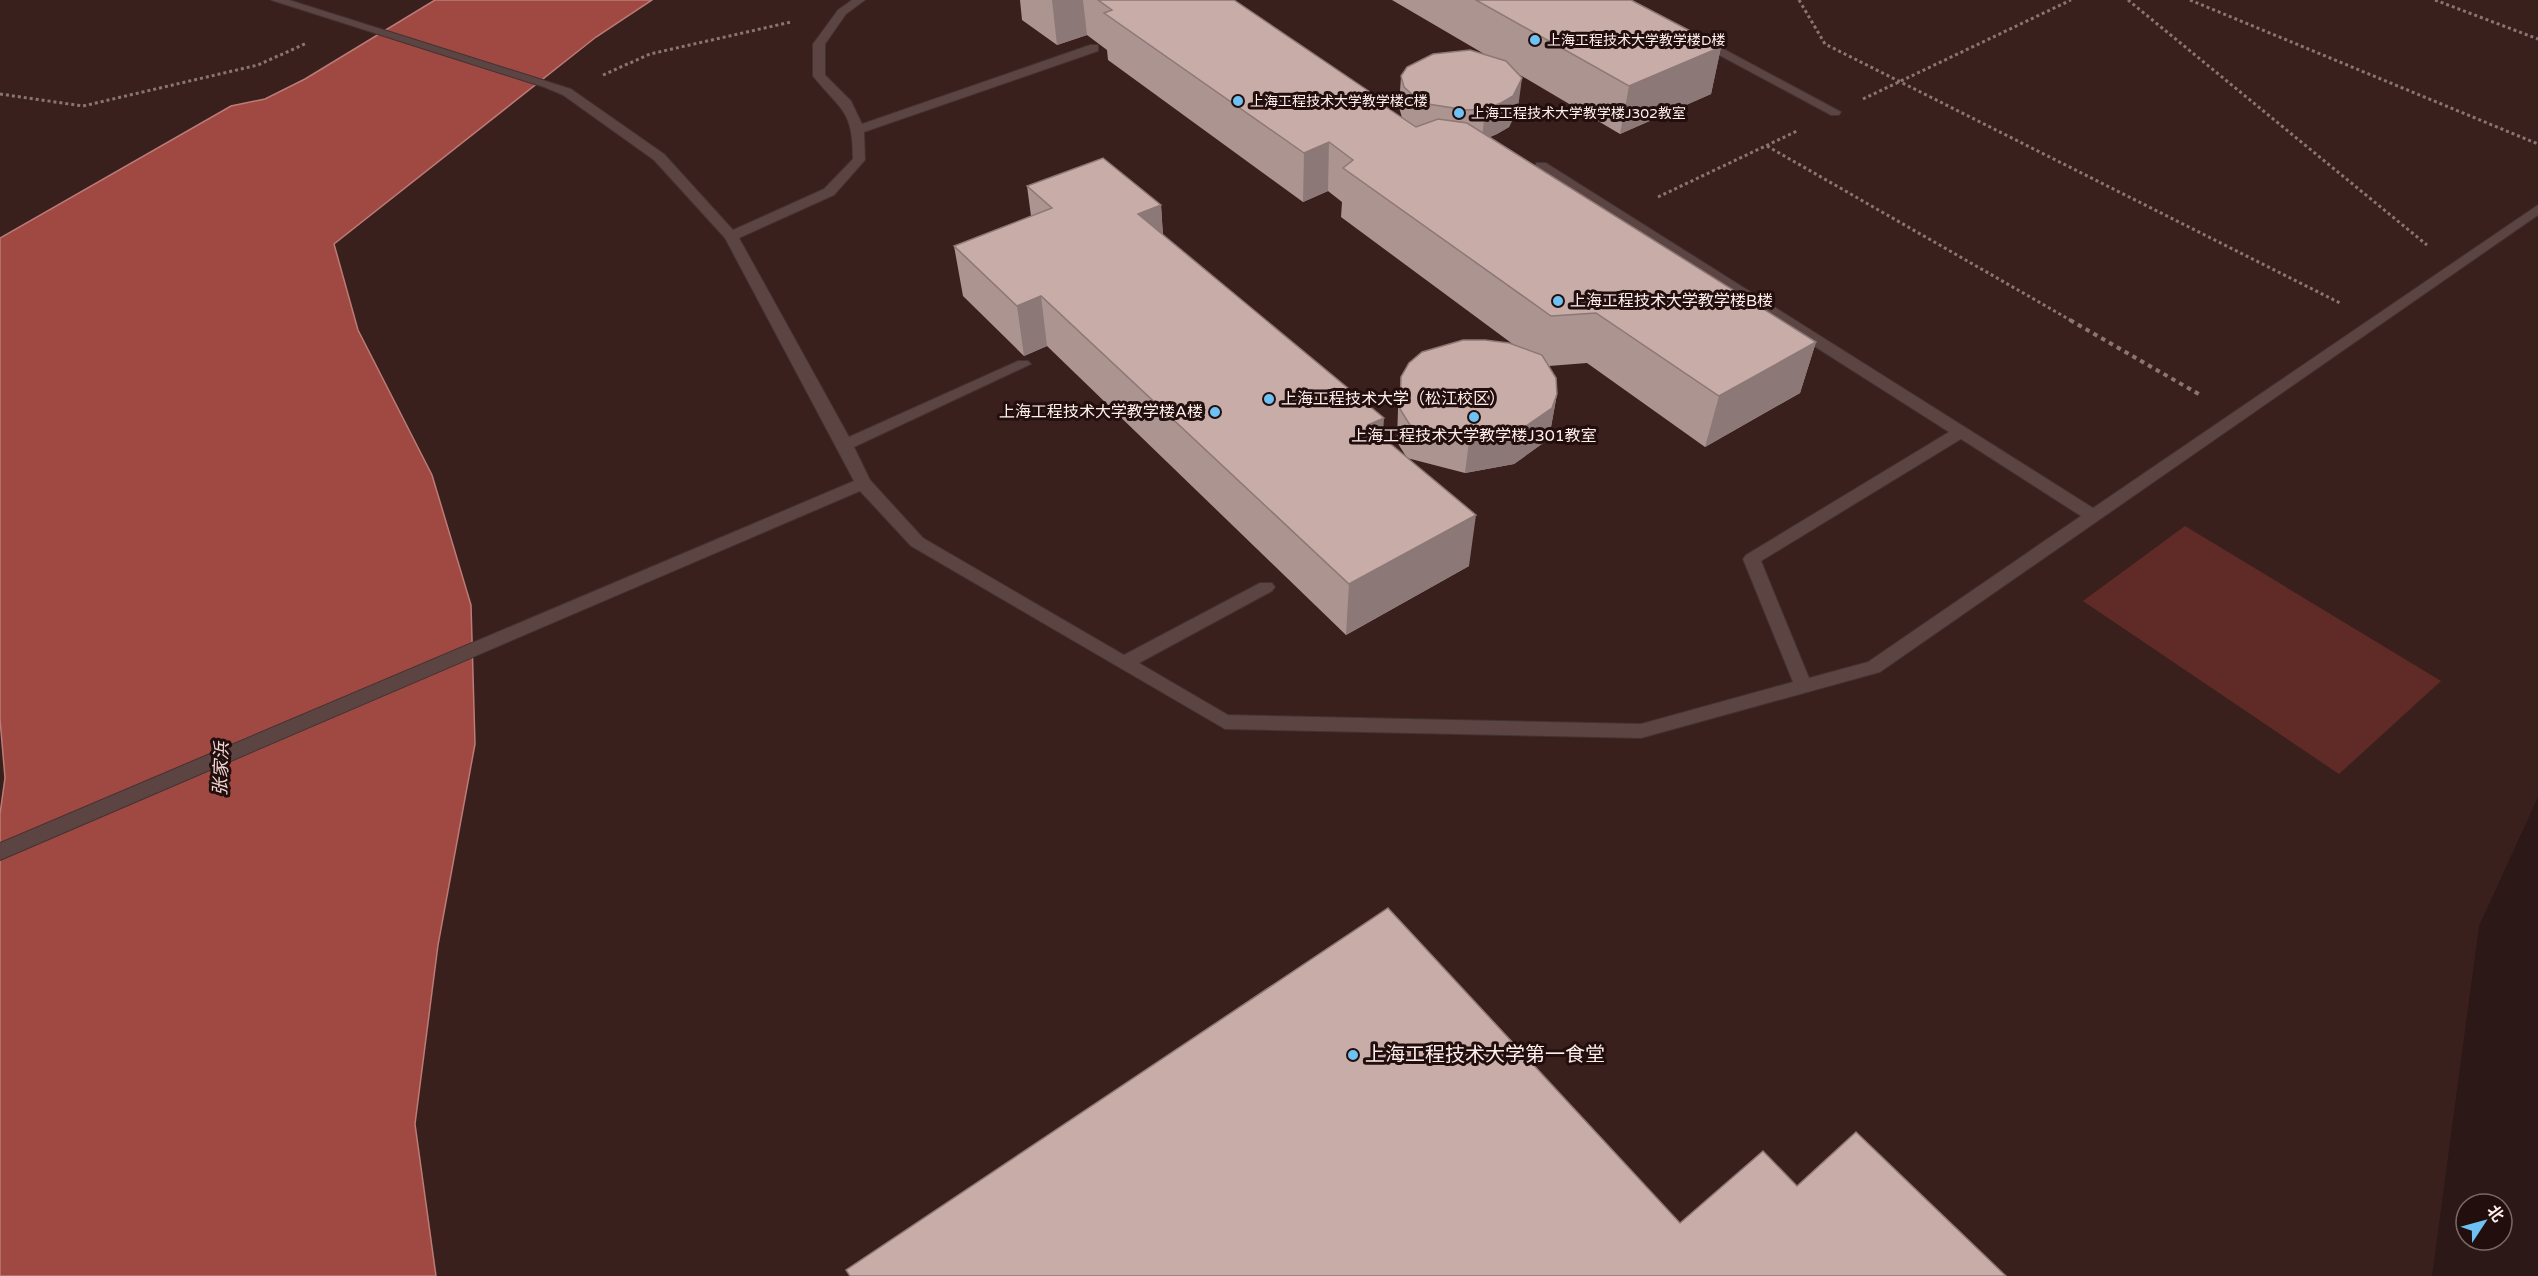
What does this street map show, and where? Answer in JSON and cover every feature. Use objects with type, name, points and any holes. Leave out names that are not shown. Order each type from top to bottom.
[{"type":"lane","points":[[277,0],[548,84],[567,92],[659,157],[731,236],[845,444],[863,483],[917,542],[1226,722],[1641,731],[1874,667],[2538,209]]},
{"type":"lane","points":[[731,236],[829,192],[859,160],[860,129],[847,101],[819,76],[819,44],[842,12],[859,0]]},
{"type":"lane","points":[[1687,34],[1835,112]]},
{"type":"lane","points":[[860,129],[1094,48]]},
{"type":"lane","points":[[1541,165],[2093,516]]},
{"type":"lane","points":[[845,444],[1023,364]]},
{"type":"lane","points":[[1804,687],[1752,559],[1961,432]]},
{"type":"lane","points":[[0,852],[863,483]]},
{"type":"lane","points":[[1124,663],[1266,587]]},
{"type":"path","points":[[1799,0],[1825,44],[2376,321]]},
{"type":"path","points":[[2128,0],[2453,267]]},
{"type":"path","points":[[2190,0],[2538,144]]},
{"type":"path","points":[[2435,0],[2538,39]]},
{"type":"path","points":[[567,92],[650,54],[744,31],[842,12]]},
{"type":"path","points":[[0,94],[83,106],[258,65],[351,23]]},
{"type":"path","points":[[1766,146],[2237,416]]},
{"type":"shaded area","name":"上海工程技术大学（松江校区）","points":[[0,0],[2538,0],[2538,797],[2479,926],[2432,1276],[0,1276]]},
{"type":"shaded area","points":[[2185,526],[2441,681],[2339,774],[2083,601]]},
{"type":"water","name":"张家浜","points":[[435,0],[652,0],[596,37],[334,244],[358,330],[432,475],[471,605],[475,744],[438,945],[415,1124],[436,1276],[0,1276],[0,814],[5,778],[0,719],[0,238],[231,106],[265,99],[305,79]]},
{"type":"building","points":[[1098,0],[1234,0],[1373,94],[1386,107],[1416,127],[1438,119],[1467,123],[1816,342],[1719,396],[1596,313],[1551,316],[1343,168],[1353,160],[1329,142],[1304,153],[1104,13],[1112,10]]},
{"type":"building","points":[[1476,0],[1631,0],[1721,47],[1629,86]]},
{"type":"building","points":[[1470,50],[1506,61],[1522,78],[1513,96],[1485,109],[1466,110],[1428,104],[1404,87],[1401,76],[1407,67],[1433,54]]},
{"type":"building","name":"上海工程技术大学教学楼A楼","points":[[1103,158],[1161,205],[1138,214],[1384,418],[1368,425],[1476,515],[1349,584],[1041,296],[1017,306],[954,246],[1052,208],[1027,186]]},
{"type":"building","points":[[1463,340],[1509,343],[1542,355],[1556,378],[1557,394],[1552,408],[1519,431],[1469,441],[1410,425],[1400,409],[1401,377],[1409,363],[1422,352]]},
{"type":"building","name":"上海工程技术大学第一食堂","points":[[1388,908],[1680,1223],[1763,1151],[1797,1186],[1856,1132],[2006,1276],[850,1276],[846,1270]]},
{"type":"place","name":"上海工程技术大学教学楼D楼","points":[[1535,40]]},
{"type":"place","name":"上海工程技术大学教学楼C楼","points":[[1238,101]]},
{"type":"place","name":"上海工程技术大学教学楼J302教室","points":[[1459,113]]},
{"type":"place","name":"上海工程技术大学教学楼B楼","points":[[1558,301]]},
{"type":"place","name":"上海工程技术大学（松江校区）","points":[[1269,399]]},
{"type":"place","name":"上海工程技术大学教学楼A楼","points":[[1215,412]]},
{"type":"place","name":"上海工程技术大学教学楼J301教室","points":[[1474,417]]},
{"type":"place","name":"上海工程技术大学第一食堂","points":[[1353,1055]]}]
